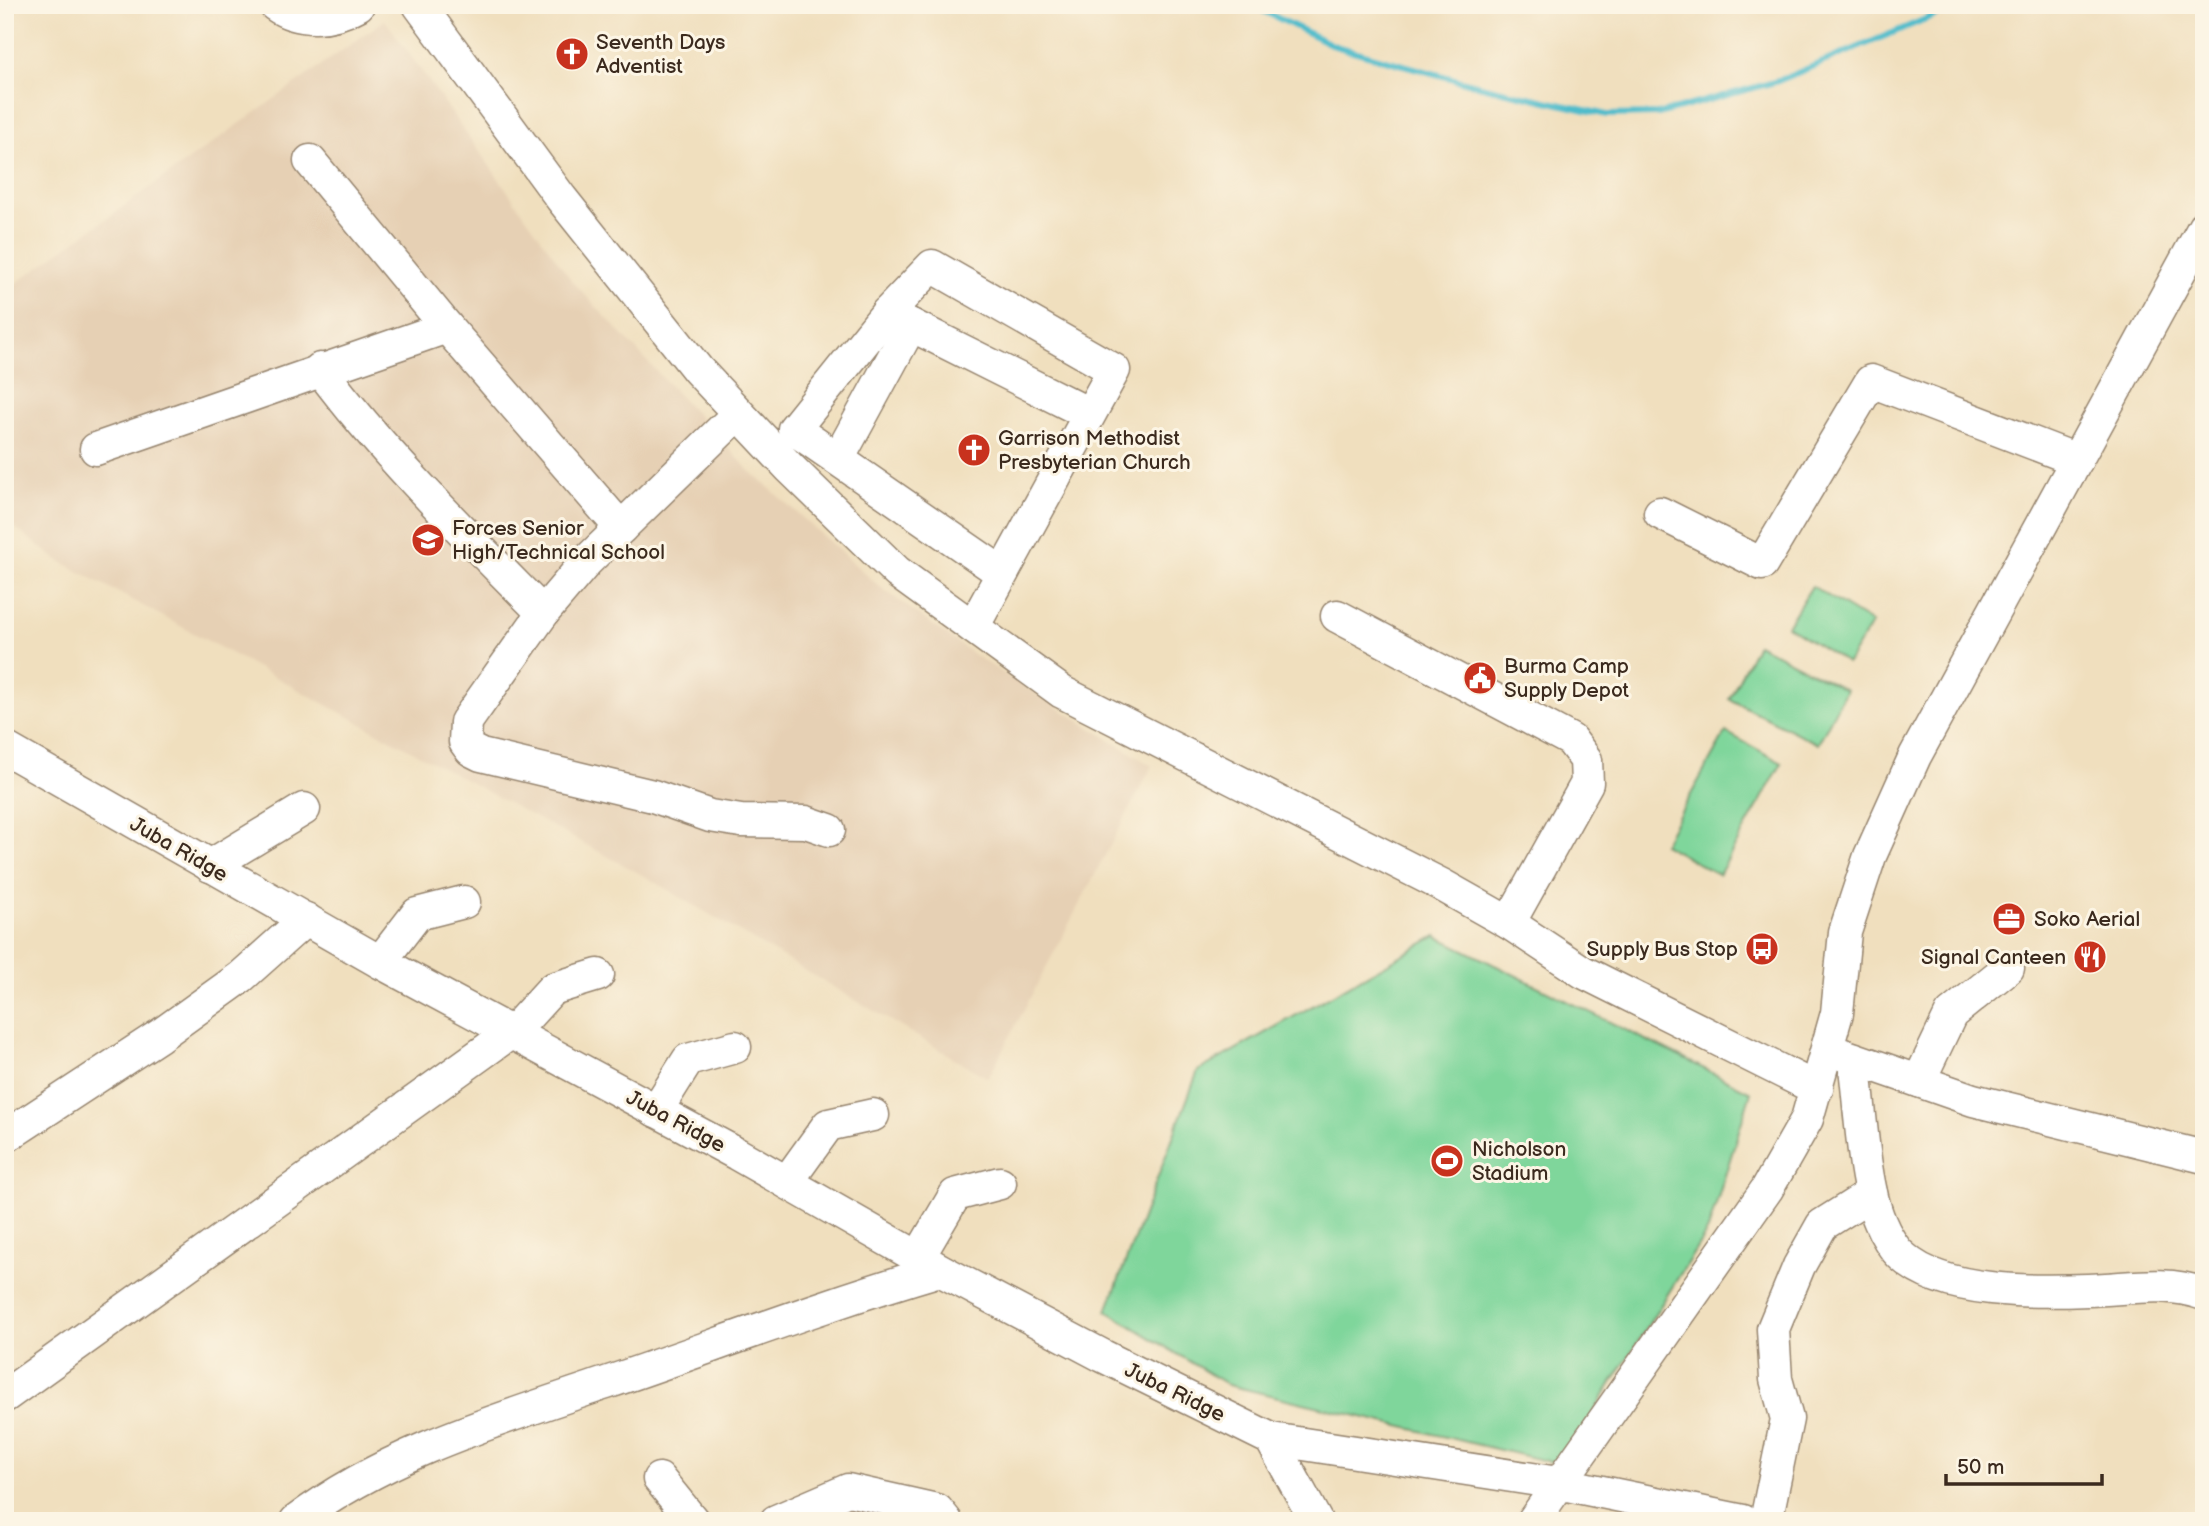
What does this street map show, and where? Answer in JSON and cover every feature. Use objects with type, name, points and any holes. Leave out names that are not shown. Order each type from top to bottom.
[{"type":"street","points":[[275,5],[287,14],[306,16],[329,16],[358,5]]},
{"type":"street","points":[[419,5],[561,198],[698,370],[738,414],[897,572],[1062,692],[1316,820],[1509,923],[1583,972],[1817,1089]]},
{"type":"street","points":[[310,161],[447,327],[621,528]]},
{"type":"street","points":[[2204,227],[1915,757],[1870,856],[1845,932],[1837,1013],[1841,1054],[1871,1194],[1880,1223],[1902,1257],[1930,1274],[2026,1292],[2099,1290],[2160,1284],[2204,1294]]},
{"type":"street","points":[[838,459],[899,319],[932,265],[1114,370],[973,627]]},
{"type":"street","points":[[899,319],[1089,414]]},
{"type":"street","points":[[899,319],[794,429],[1002,573]]},
{"type":"street","points":[[96,449],[447,327]]},
{"type":"street","points":[[320,369],[366,428],[444,514],[543,612]]},
{"type":"street","points":[[1660,513],[1762,564],[1871,381],[2077,460]]},
{"type":"street","points":[[738,414],[587,561],[543,612],[466,722],[465,742],[471,750],[653,796],[710,816],[741,821],[806,822],[829,830]]},
{"type":"street","points":[[1337,616],[1571,740],[1586,760],[1587,783],[1509,923]]},
{"type":"street","name":"Juba Ridge","points":[[5,748],[380,962],[787,1182],[929,1264],[1103,1356],[1271,1439],[1558,1483],[1743,1521]]},
{"type":"street","points":[[209,866],[304,809]]},
{"type":"street","points":[[380,962],[417,914],[464,902]]},
{"type":"street","points":[[5,1137],[169,1029],[241,977],[306,919]]},
{"type":"street","points":[[1919,1081],[1951,1014],[2008,968]]},
{"type":"street","points":[[5,1396],[511,1033],[552,989],[597,975]]},
{"type":"street","points":[[656,1111],[688,1060],[735,1047]]},
{"type":"street","points":[[1841,1054],[1973,1100],[2204,1157]]},
{"type":"street","points":[[1533,1521],[1767,1189],[1807,1119],[1817,1089],[1841,1054]]},
{"type":"street","points":[[787,1182],[828,1125],[873,1115]]},
{"type":"street","points":[[313,1516],[384,1468],[483,1424],[827,1304],[929,1264],[955,1195],[1000,1182]]},
{"type":"street","points":[[1766,1521],[1787,1419],[1776,1378],[1773,1329],[1799,1266],[1822,1225],[1871,1194]]},
{"type":"street","points":[[1271,1439],[1316,1521]]},
{"type":"street","points":[[659,1479],[693,1521]]},
{"type":"street","points":[[776,1521],[848,1490],[937,1510],[946,1521]]},
{"type":"shaded area","name":"Forces Senior High/Technical School","points":[[385,20],[572,281],[748,469],[880,587],[976,656],[1152,766],[988,1078],[646,877],[56,559],[5,520],[5,291]]},
{"type":"green space","points":[[1812,586],[1872,623],[1847,663],[1787,626]]},
{"type":"green space","points":[[1757,644],[1846,690],[1818,744],[1729,699]]},
{"type":"green space","points":[[1726,732],[1782,763],[1719,875],[1663,844]]},
{"type":"green space","name":"Nicholson Stadium","points":[[1436,936],[1751,1092],[1708,1230],[1570,1450],[1550,1462],[1228,1385],[1107,1311],[1198,1071]]},
{"type":"waterway","points":[[1251,5],[1335,46],[1472,84],[1607,115],[1658,114],[1778,81],[1959,5]]},
{"type":"place","name":"Seventh Days Adventist","points":[[572,54]]},
{"type":"place","name":"Garrison Methodist Presbyterian Church","points":[[974,450]]},
{"type":"place","name":"Forces Senior High/Technical School","points":[[428,540]]},
{"type":"place","name":"Burma Camp Supply Depot","points":[[1480,678]]},
{"type":"place","name":"Soko Aerial","points":[[2009,919]]},
{"type":"place","name":"Supply Bus Stop","points":[[1762,949]]},
{"type":"place","name":"Signal Canteen","points":[[2090,957]]},
{"type":"place","name":"Nicholson Stadium","points":[[1447,1161]]}]
